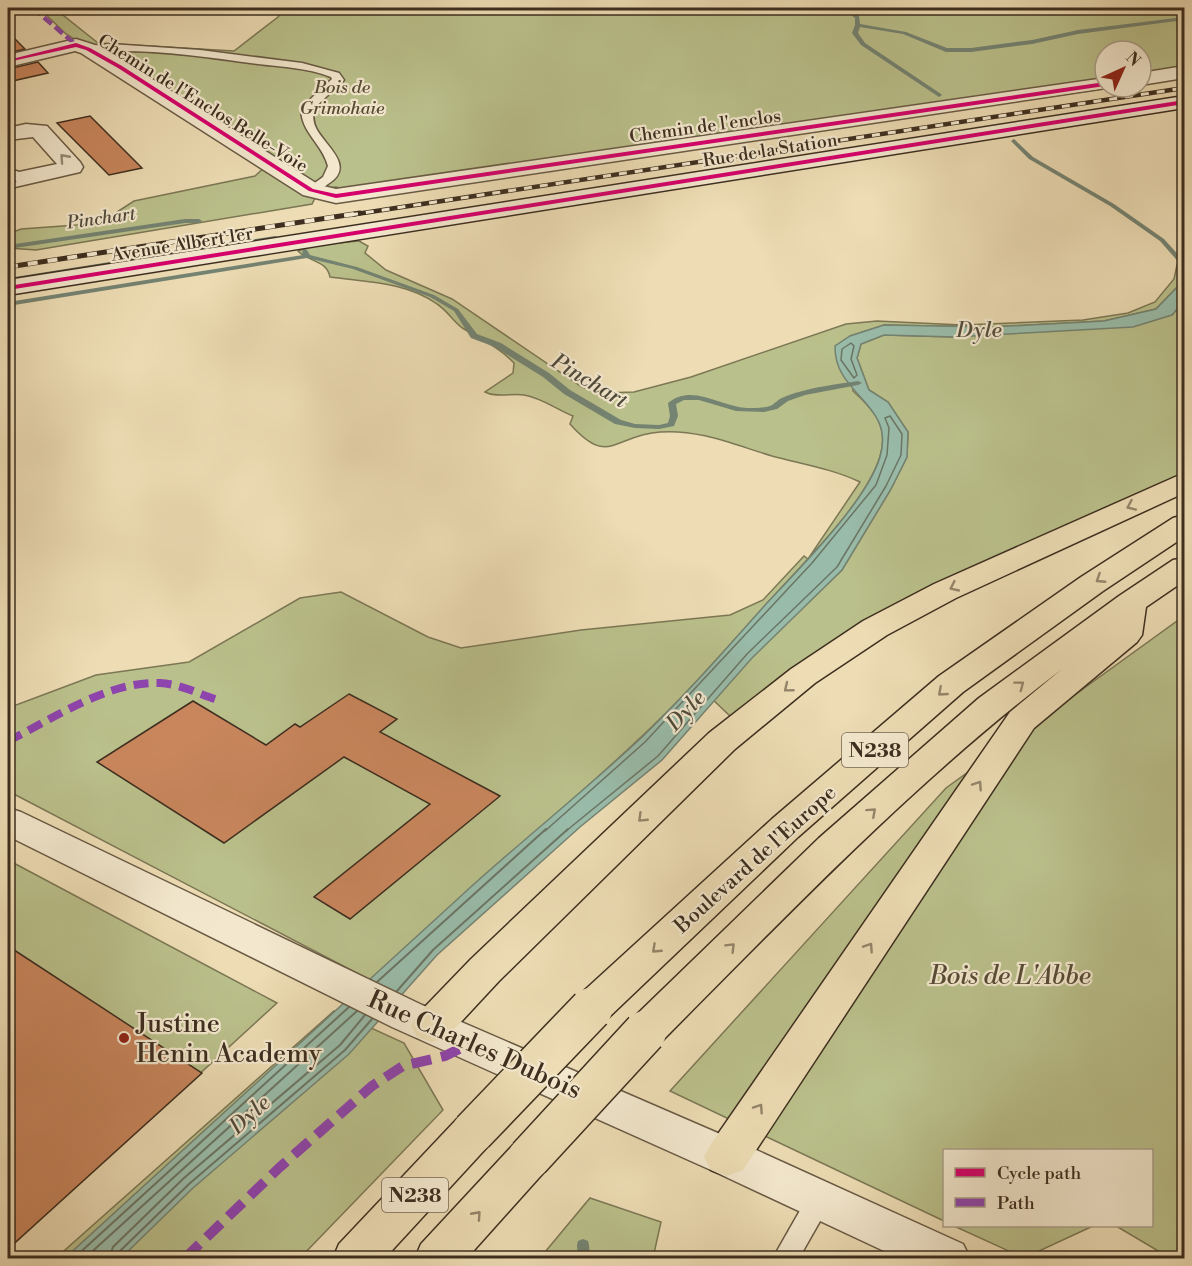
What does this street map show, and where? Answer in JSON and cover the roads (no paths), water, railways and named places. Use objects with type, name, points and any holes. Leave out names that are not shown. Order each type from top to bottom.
[{"type":"highway","points":[[420,1021],[485,970],[722,741],[802,676],[875,628],[945,591],[1185,482]]},
{"type":"highway","name":"Boulevard de l'Europe","points":[[356,1258],[591,1009],[785,828],[951,684],[1092,584],[1185,524]]},
{"type":"highway","name":"Boulevard de l'Europe","points":[[438,1258],[645,1032],[832,847],[983,714],[1130,603],[1185,567]]},
{"type":"highway","points":[[727,1157],[1022,720],[1125,635],[1130,603]]},
{"type":"street","points":[[8,61],[82,47]]},
{"type":"street","name":"Chemin de l'Enclos Belle-Voie","points":[[82,47],[112,62],[311,190]]},
{"type":"street","points":[[1153,77],[1185,72]]},
{"type":"street","name":"Chemin de l'enclos","points":[[311,190],[336,196],[362,194],[1093,86]]},
{"type":"street","name":"Rue de la Station","points":[[361,232],[1185,102]]},
{"type":"street","points":[[8,134],[26,130],[39,132],[72,166],[25,179],[15,180],[8,175]]},
{"type":"street","name":"Avenue Albert 1er","points":[[8,288],[361,232]]},
{"type":"street","name":"Rue Charles Dubois","points":[[8,821],[420,1021],[727,1157],[946,1258]]},
{"type":"lane","points":[[82,47],[215,55],[299,67],[335,75],[338,80],[333,87],[307,108],[310,131],[330,155],[334,166],[328,178],[311,190]]},
{"type":"lane","points":[[786,1258],[819,1200]]},
{"type":"water","name":"Dyle","points":[[1184,280],[1184,301],[1172,315],[1133,327],[955,337],[884,335],[861,344],[857,358],[869,390],[888,402],[908,432],[907,457],[891,489],[842,570],[752,658],[662,760],[580,827],[437,955],[349,1054],[193,1188],[121,1258],[65,1258],[462,895],[640,739],[689,689],[831,533],[873,474],[880,457],[883,439],[880,424],[873,411],[844,377],[837,363],[835,346],[850,336],[884,325],[990,327],[1104,321],[1156,309]]},
{"type":"waterway","points":[[845,8],[857,17],[858,25]]},
{"type":"waterway","points":[[858,25],[904,33],[946,50],[971,50],[1032,42],[1078,32],[1184,19]]},
{"type":"waterway","points":[[858,25],[855,33],[863,44],[939,95]]},
{"type":"waterway","points":[[1014,141],[1031,158],[1112,205],[1162,240],[1184,265]]},
{"type":"waterway","name":"Pinchart","points":[[8,247],[185,221],[199,221]]},
{"type":"waterway","points":[[8,280],[275,238]]},
{"type":"waterway","name":"Pinchart","points":[[305,251],[307,256]]},
{"type":"waterway","points":[[8,304],[307,256]]},
{"type":"waterway","name":"Pinchart","points":[[307,256],[355,268],[432,296],[456,310],[474,336],[498,345],[546,375],[567,392],[618,422],[635,426],[659,427],[671,424],[674,416],[672,403],[681,398],[699,397],[736,409],[760,410],[774,407],[785,399],[803,393],[858,383]]},
{"type":"waterway","points":[[583,1245],[584,1258]]},
{"type":"railway","points":[[350,215],[1184,88]]},
{"type":"railway","points":[[8,267],[360,213]]},
{"type":"place","name":"Justine Henin Academy","points":[[124,1038]]},
{"type":"park label","name":"Bois de Grimohaie","points":[[342,97]]},
{"type":"park label","name":"Bois de L'Abbe","points":[[1010,975]]}]
